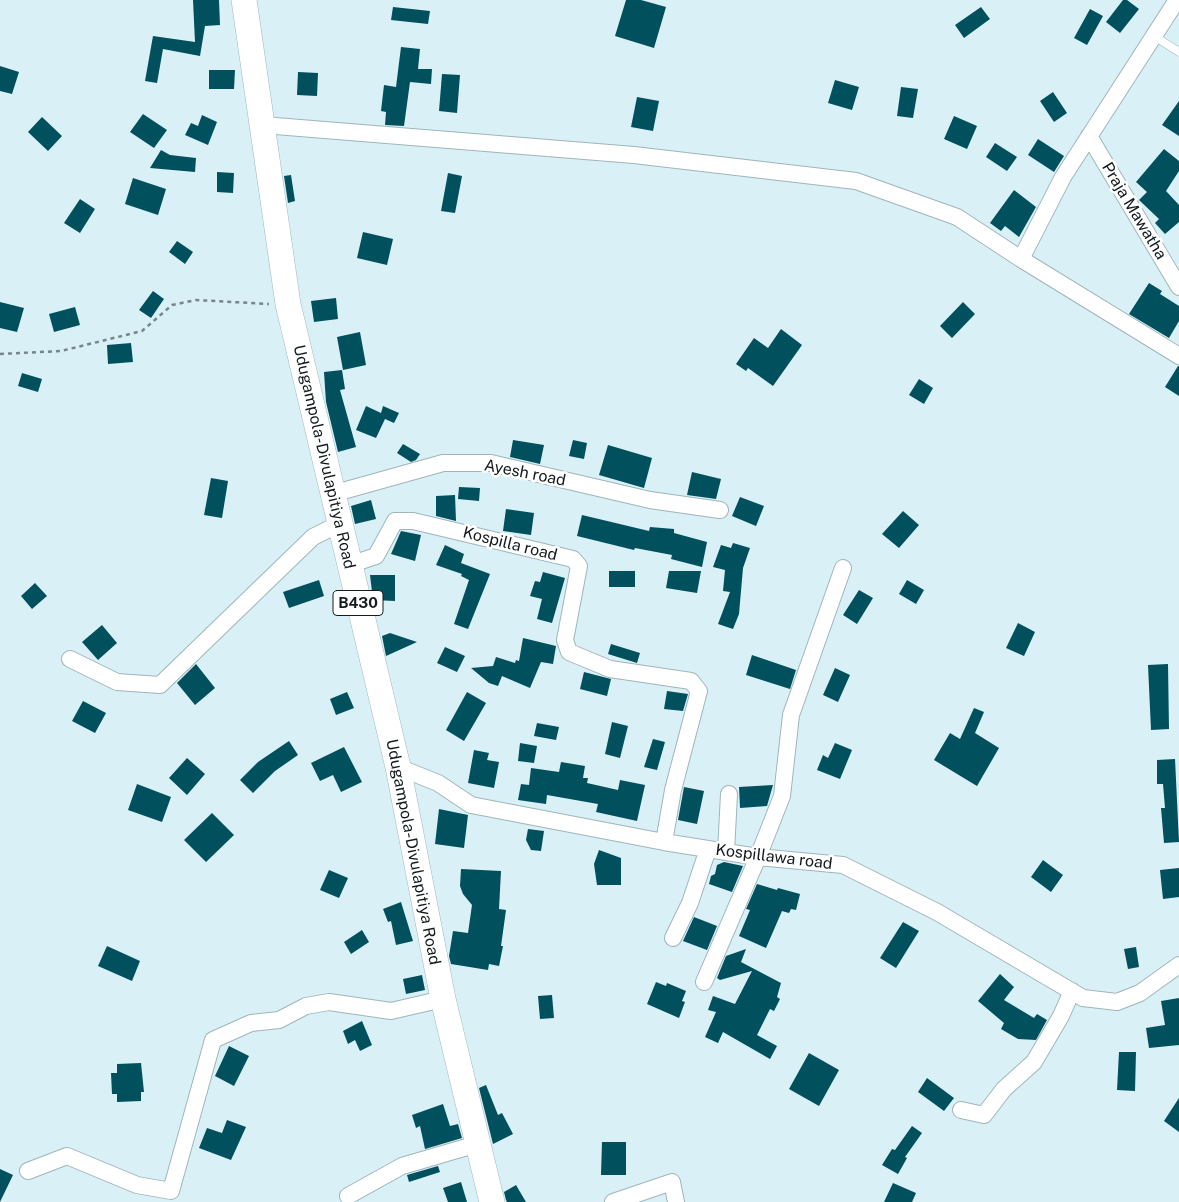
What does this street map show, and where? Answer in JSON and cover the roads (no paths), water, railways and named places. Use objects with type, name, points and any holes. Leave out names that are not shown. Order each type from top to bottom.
[{"type":"main road","name":"Udugampola-Divulapitiya Road","points":[[244,0],[288,304],[398,768],[443,999],[492,1202]]},
{"type":"street","points":[[1021,259],[1063,177],[1177,0]]},
{"type":"street","points":[[263,125],[634,155],[856,182],[957,217],[1021,259],[1179,356]]},
{"type":"street","name":"Praja Mawatha","points":[[1089,136],[1179,287]]},
{"type":"street","name":"Ayesh road","points":[[332,494],[443,463],[491,464],[650,500],[720,510]]},
{"type":"street","name":"Kospilla road","points":[[349,565],[376,556],[395,521],[413,521],[573,559],[579,566],[565,640],[569,652],[610,669],[691,682],[699,691],[673,790],[664,842]]},
{"type":"street","points":[[70,659],[116,682],[160,685],[313,537],[339,524]]},
{"type":"street","points":[[704,982],[782,796],[791,714],[843,568]]},
{"type":"street","name":"Kospillawa road","points":[[398,768],[438,783],[471,805],[664,842],[758,857],[843,865],[937,912],[1083,998],[1117,1002],[1140,993],[1179,966]]},
{"type":"street","points":[[726,852],[729,794]]},
{"type":"street","points":[[673,938],[690,903],[708,849]]},
{"type":"street","points":[[961,1110],[984,1115],[1004,1089],[1034,1062],[1061,1016],[1072,991]]},
{"type":"street","points":[[28,1171],[67,1156],[137,1185],[171,1191],[213,1040],[251,1023],[279,1020],[306,1006],[329,1002],[391,1011],[443,999]]},
{"type":"street","points":[[348,1196],[402,1166],[467,1147],[478,1149]]},
{"type":"street","points":[[613,1202],[672,1182],[676,1202]]},
{"type":"lane","points":[[1154,36],[1179,52]]}]
